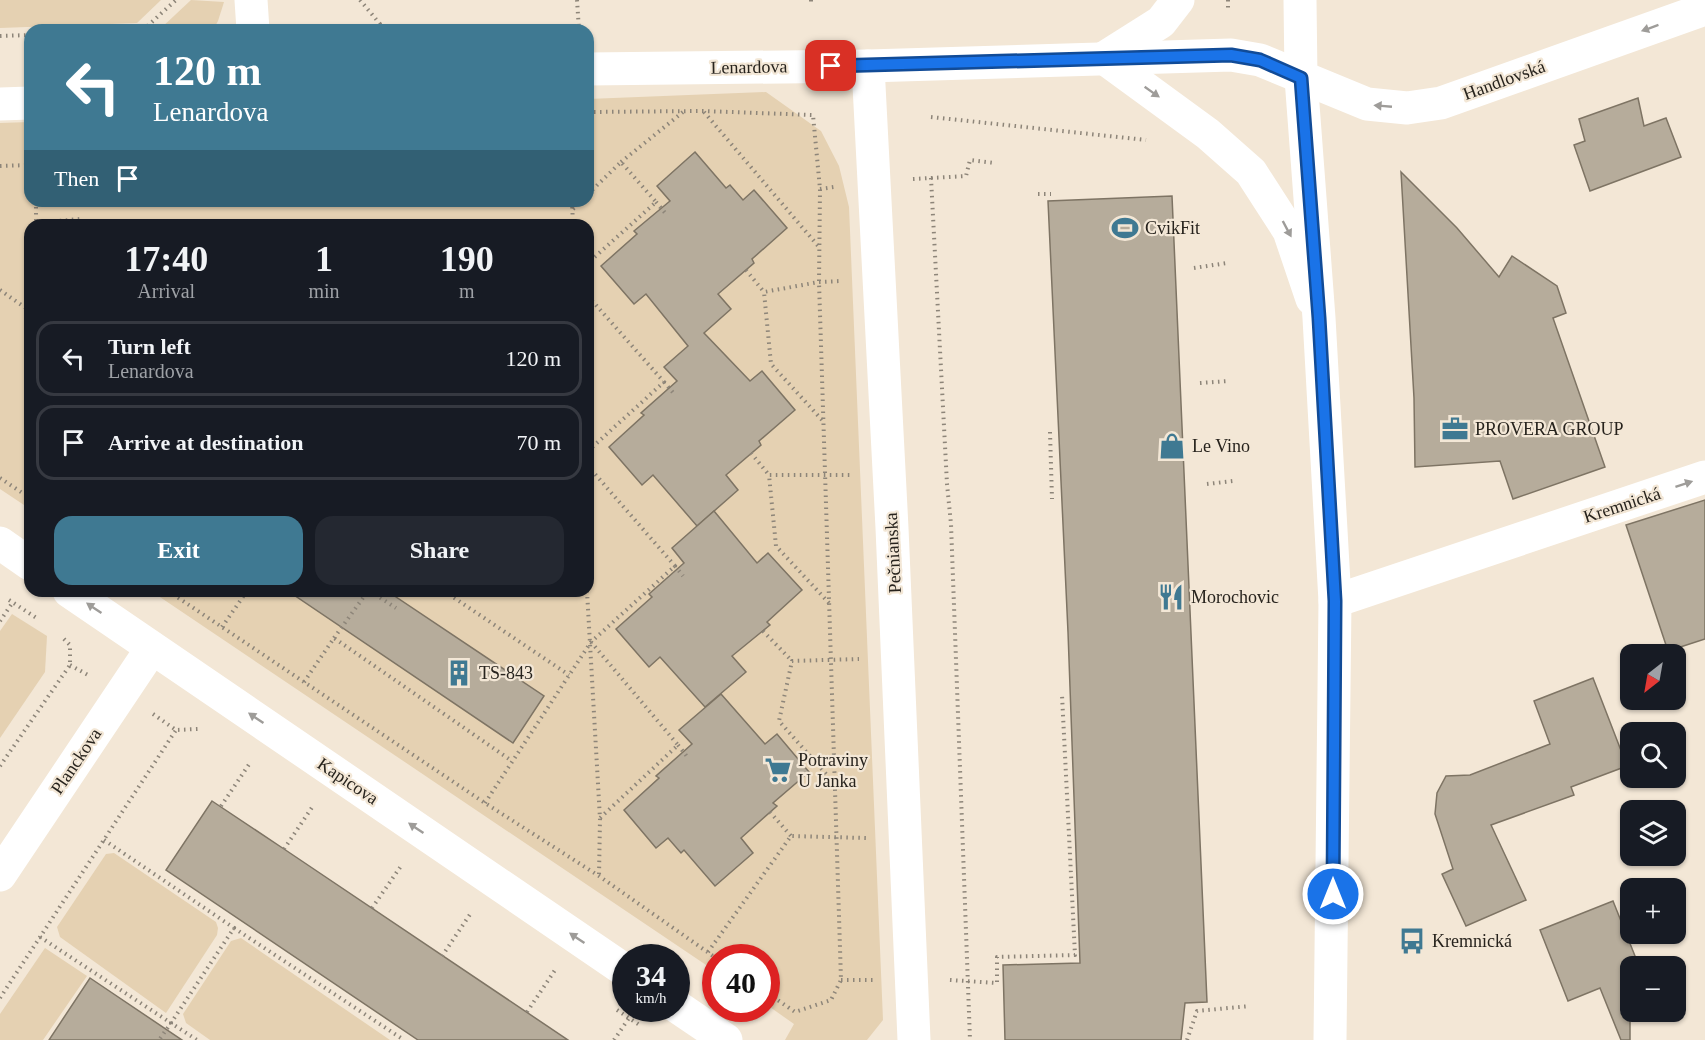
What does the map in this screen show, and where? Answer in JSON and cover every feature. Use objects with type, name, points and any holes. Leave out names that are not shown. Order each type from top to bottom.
[{"type":"street","points":[[251,0],[253,24]]},
{"type":"street","points":[[1178,0],[1161,22],[1104,58],[1208,134],[1251,172],[1289,231],[1319,318]]},
{"type":"street","points":[[1300,0],[1301,78],[1319,318],[1335,601],[1330,1040]]},
{"type":"street","name":"Handlovská","points":[[1301,78],[1366,105],[1407,108],[1440,103],[1705,9]]},
{"type":"street","name":"Lenardova","points":[[594,69],[868,66],[1231,55],[1260,60],[1301,78]]},
{"type":"street","name":"Pečnianska","points":[[868,66],[914,1040]]},
{"type":"street","points":[[0,104],[24,103]]},
{"type":"street","name":"Kremnická","points":[[1335,601],[1705,477]]},
{"type":"street","points":[[0,543],[24,560]]},
{"type":"street","name":"Kapicova","points":[[78,597],[612,961]]},
{"type":"street","name":"Planckova","points":[[0,875],[152,648]]},
{"type":"street","points":[[690,1016],[726,1040]]},
{"type":"path","points":[[150,24],[176,0]]},
{"type":"path","points":[[360,0],[380,24]]},
{"type":"path","points":[[577,0],[579,24]]},
{"type":"path","points":[[1228,0],[1228,8]]},
{"type":"path","points":[[0,36],[24,35]]},
{"type":"path","points":[[594,188],[621,162],[684,111]]},
{"type":"path","points":[[703,111],[819,247]]},
{"type":"path","points":[[594,112],[703,111],[813,115],[820,189],[819,282],[824,475],[841,980],[831,1000],[795,1012],[780,1002]]},
{"type":"path","points":[[931,117],[1156,141]]},
{"type":"path","points":[[820,189],[874,181],[966,176],[970,159],[995,163]]},
{"type":"path","points":[[621,162],[666,214]]},
{"type":"path","points":[[0,166],[24,165]]},
{"type":"path","points":[[931,178],[951,524],[970,1040]]},
{"type":"path","points":[[1038,194],[1051,194]]},
{"type":"path","points":[[594,258],[656,202]]},
{"type":"path","points":[[573,209],[573,219]]},
{"type":"path","points":[[1194,268],[1227,263]]},
{"type":"path","points":[[746,270],[764,292],[771,364],[823,421]]},
{"type":"path","points":[[764,292],[819,282],[879,278]]},
{"type":"path","points":[[0,290],[24,307]]},
{"type":"path","points":[[594,304],[675,395]]},
{"type":"path","points":[[1200,383],[1229,381]]},
{"type":"path","points":[[594,446],[664,382]]},
{"type":"path","points":[[1050,432],[1052,499]]},
{"type":"path","points":[[751,453],[769,475],[776,546],[829,604]]},
{"type":"path","points":[[594,473],[683,576]]},
{"type":"path","points":[[769,475],[889,475]]},
{"type":"path","points":[[0,478],[24,494]]},
{"type":"path","points":[[1207,484],[1233,481]]},
{"type":"path","points":[[485,803],[591,642],[675,566]]},
{"type":"path","points":[[177,597],[485,803],[599,876],[702,948]]},
{"type":"path","points":[[222,627],[243,597]]},
{"type":"path","points":[[304,682],[365,597]]},
{"type":"path","points":[[379,597],[396,608]]},
{"type":"path","points":[[453,597],[569,675]]},
{"type":"path","points":[[587,597],[600,819],[599,876]]},
{"type":"path","points":[[6,598],[42,621]]},
{"type":"path","points":[[0,621],[13,602]]},
{"type":"path","points":[[763,631],[792,661]]},
{"type":"path","points":[[0,766],[70,665],[70,645],[58,634]]},
{"type":"path","points":[[334,638],[512,761]]},
{"type":"path","points":[[591,642],[689,759]]},
{"type":"path","points":[[792,661],[831,658],[897,660]]},
{"type":"path","points":[[792,661],[779,721],[835,783]]},
{"type":"path","points":[[968,980],[998,983],[997,957],[1075,955],[1062,695]]},
{"type":"path","points":[[0,998],[176,730]]},
{"type":"path","points":[[600,819],[678,745]]},
{"type":"path","points":[[221,806],[250,762]]},
{"type":"path","points":[[284,849],[313,805]]},
{"type":"path","points":[[770,812],[790,836]]},
{"type":"path","points":[[790,836],[904,840]]},
{"type":"path","points":[[714,944],[790,836]]},
{"type":"path","points":[[104,840],[404,1040]]},
{"type":"path","points":[[372,908],[401,865]]},
{"type":"path","points":[[442,956],[472,913]]},
{"type":"path","points":[[159,1040],[234,928]]},
{"type":"path","points":[[40,937],[197,1040]]},
{"type":"path","points":[[527,1012],[556,969]]},
{"type":"path","points":[[1187,1040],[1197,1011],[1250,1006]]},
{"type":"path","points":[[615,1040],[626,1022]]},
{"type":"shaded area","points":[[0,0],[161,0],[137,23],[24,24],[24,27],[0,28]]},
{"type":"shaded area","points":[[191,0],[224,2],[216,24],[165,24]]},
{"type":"shaded area","points":[[766,92],[821,131],[839,166],[849,207],[883,1020],[867,1040],[785,1040],[794,1024],[780,1014],[780,944],[702,944],[702,962],[690,954],[690,944],[675,944],[160,597],[594,597],[594,219],[24,219],[24,505],[0,489],[0,123],[24,122],[24,207],[594,207],[594,99]]},
{"type":"shaded area","points":[[12,614],[47,636],[45,672],[0,738],[0,631]]},
{"type":"shaded area","points":[[114,853],[216,922],[218,928],[217,935],[166,1013],[60,937],[57,927],[106,854]]},
{"type":"shaded area","points":[[241,938],[390,1040],[210,1040],[186,1023],[183,1014],[231,941]]},
{"type":"shaded area","points":[[45,948],[87,976],[43,1040],[0,1040],[0,1014]]},
{"type":"building","points":[[1638,98],[1644,126],[1666,118],[1681,157],[1590,191],[1574,145],[1585,141],[1579,119]]},
{"type":"building","points":[[695,152],[726,188],[730,185],[743,200],[754,190],[787,228],[752,259],[754,263],[718,294],[731,309],[704,333],[750,381],[762,371],[795,410],[759,441],[761,445],[726,475],[738,490],[697,526],[653,475],[642,485],[609,447],[644,415],[641,413],[677,381],[664,367],[688,346],[646,294],[634,304],[601,266],[637,234],[634,231],[670,201],[657,186]]},
{"type":"building","points":[[1401,172],[1457,228],[1499,277],[1512,256],[1557,286],[1566,313],[1553,318],[1605,467],[1513,499],[1500,461],[1415,467],[1414,398]]},
{"type":"building","points":[[1172,196],[1207,1002],[1185,1003],[1181,1040],[1005,1040],[1003,965],[1080,963],[1068,632],[1048,201]]},
{"type":"building","points":[[1705,500],[1705,639],[1686,645],[1666,644],[1626,525]]},
{"type":"building","points":[[714,511],[757,563],[768,553],[802,590],[767,622],[770,625],[732,656],[746,672],[705,707],[660,657],[649,667],[616,629],[652,597],[649,594],[684,563],[672,548]]},
{"type":"building","name":"TS-843","points":[[297,597],[396,597],[544,696],[513,743]]},
{"type":"building","points":[[1593,678],[1620,748],[1620,769],[1571,787],[1574,795],[1491,825],[1526,900],[1466,926],[1442,874],[1453,869],[1435,814],[1437,793],[1446,776],[1470,775],[1550,744],[1534,701]]},
{"type":"building","points":[[721,694],[765,744],[777,734],[809,772],[773,803],[777,806],[741,838],[753,853],[715,886],[684,850],[681,853],[668,838],[656,848],[624,810],[659,778],[656,776],[692,744],[679,730]]},
{"type":"building","points":[[212,801],[568,1040],[418,1040],[166,870]]},
{"type":"building","points":[[1613,901],[1620,918],[1620,944],[1630,944],[1635,956],[1620,956],[1620,1022],[1630,1022],[1630,1040],[1621,1040],[1600,988],[1568,1001],[1540,930]]},
{"type":"building","points":[[90,978],[182,1040],[49,1040]]},
{"type":"place","name":"CvikFit","points":[[1125,228]]},
{"type":"place","name":"PROVERA GROUP","points":[[1455,429]]},
{"type":"place","name":"Le Vino","points":[[1172,446]]},
{"type":"place","name":"Morochovic","points":[[1171,597]]},
{"type":"place","name":"TS-843","points":[[459,673]]},
{"type":"place","name":"Potraviny U Janka","points":[[778,770]]},
{"type":"place","name":"Kremnická","points":[[1412,941]]},
{"type":"route","points":[[831,66],[1231,55],[1260,60],[1301,78],[1319,318],[1335,601],[1333,894]]}]
